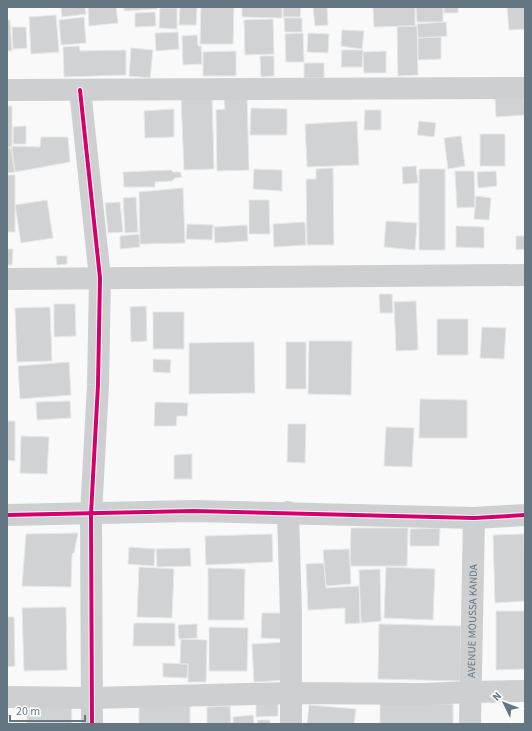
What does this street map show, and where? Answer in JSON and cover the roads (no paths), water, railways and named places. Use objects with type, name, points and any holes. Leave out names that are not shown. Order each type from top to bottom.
[{"type":"street","points":[[7,90],[525,88]]},
{"type":"street","points":[[80,90],[100,278],[98,385],[91,514],[92,724]]},
{"type":"street","points":[[7,279],[525,275]]},
{"type":"street","points":[[7,515],[193,511],[288,512],[474,518],[525,515]]},
{"type":"street","points":[[288,512],[291,616],[291,724]]},
{"type":"street","name":"AVENUE MOUSSA KANDA","points":[[470,724],[472,692],[474,518]]},
{"type":"street","points":[[7,697],[92,698],[291,693],[424,694],[525,691]]}]
